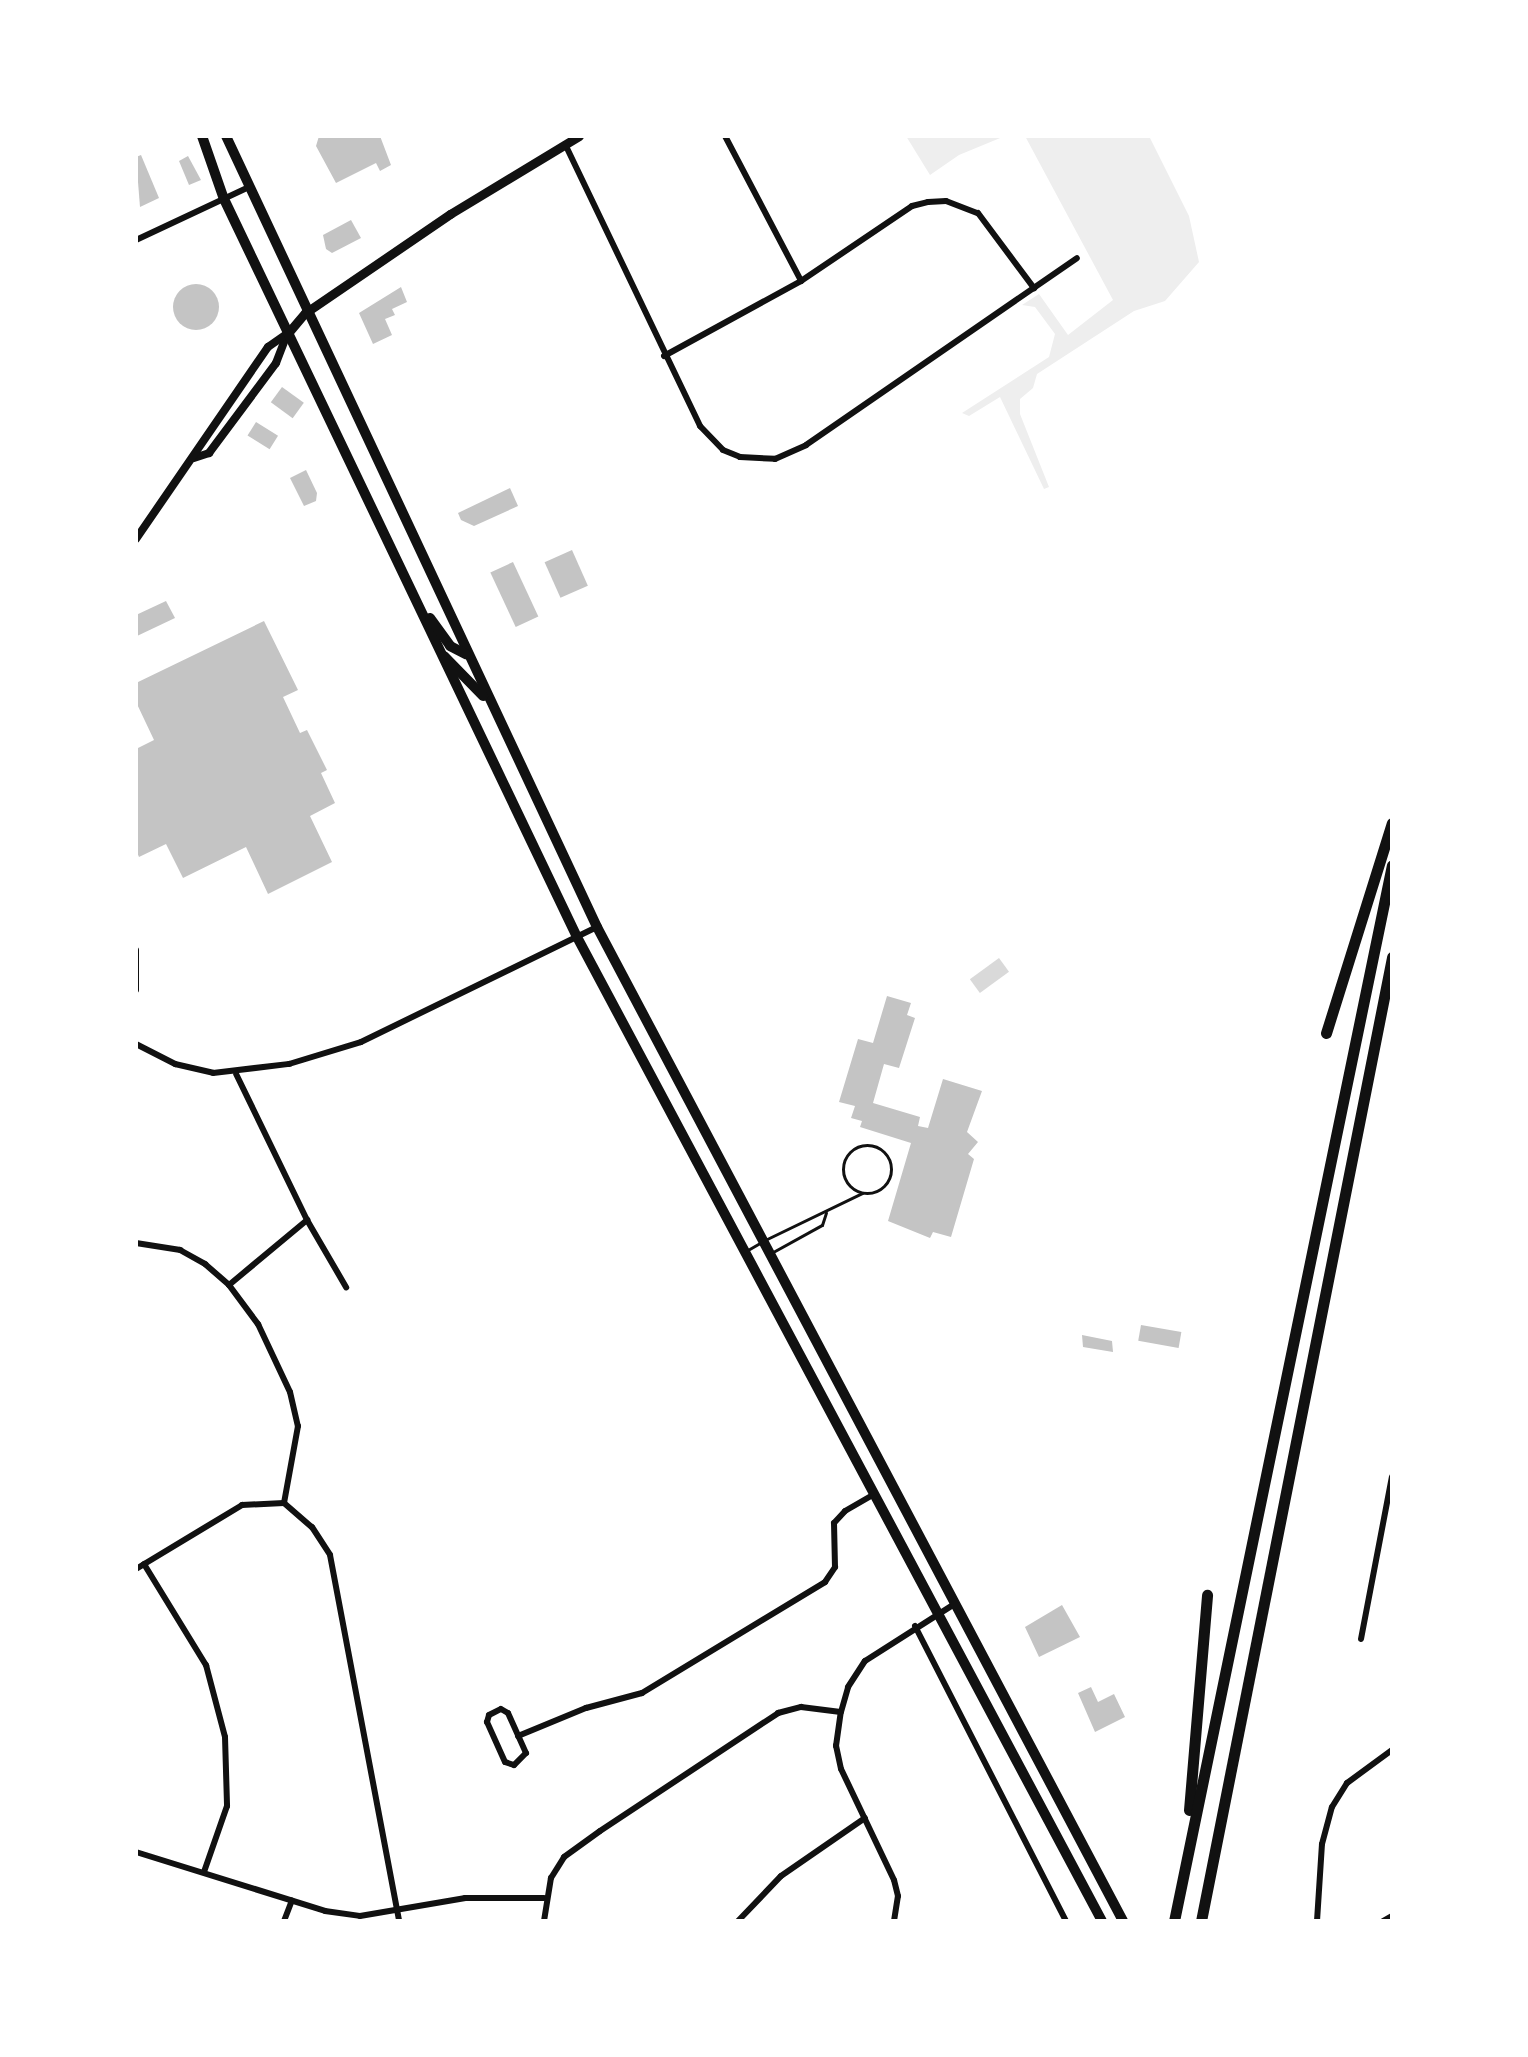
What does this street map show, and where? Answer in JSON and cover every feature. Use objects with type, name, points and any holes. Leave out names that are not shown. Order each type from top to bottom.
[{"type":"highway","points":[[202,136],[224,199],[577,937],[742,1253],[1102,1921]]},
{"type":"highway","points":[[226,136],[305,313],[597,927],[953,1605],[1123,1921]]},
{"type":"highway","points":[[411,590],[450,646],[467,654]]},
{"type":"highway","points":[[440,654],[488,701]]},
{"type":"highway","points":[[1326,1033],[1392,823]]},
{"type":"highway","points":[[1174,1921],[1392,865]]},
{"type":"highway","points":[[1201,1921],[1392,957]]},
{"type":"highway","points":[[1181,1883],[1207,1595]]},
{"type":"main road","points":[[136,539],[194,458],[197,444],[268,347],[288,333],[305,313],[450,214],[579,136]]},
{"type":"main road","points":[[194,458],[209,453],[217,443],[276,363],[288,333]]},
{"type":"street","points":[[725,136],[801,281]]},
{"type":"street","points":[[565,144],[700,426],[716,444],[740,457],[775,459],[806,445],[1077,258]]},
{"type":"street","points":[[136,240],[247,188]]},
{"type":"street","points":[[664,356],[801,281],[912,206],[946,201],[978,213],[992,226],[1034,288]]},
{"type":"street","points":[[136,1044],[190,1070],[236,1074],[361,1042],[597,927]]},
{"type":"street","points":[[136,950],[136,990]]},
{"type":"street","points":[[236,1074],[307,1220],[346,1287]]},
{"type":"street","points":[[229,1285],[307,1220]]},
{"type":"street","points":[[136,1243],[180,1250],[229,1285],[258,1324],[290,1392],[298,1426],[284,1503]]},
{"type":"street","points":[[1361,1639],[1392,1477]]},
{"type":"street","points":[[518,1736],[586,1708],[642,1693],[825,1582],[835,1567],[834,1523],[845,1511],[874,1494]]},
{"type":"street","points":[[136,1569],[242,1505],[284,1503],[312,1527],[330,1555],[399,1921]]},
{"type":"street","points":[[1383,1523],[1392,1525]]},
{"type":"street","points":[[144,1564],[206,1665],[225,1737],[227,1806],[204,1872]]},
{"type":"street","points":[[894,1921],[898,1896],[894,1880],[841,1769],[836,1746],[841,1712],[848,1687],[865,1661],[915,1626],[953,1605]]},
{"type":"street","points":[[915,1626],[1066,1921]]},
{"type":"street","points":[[544,1921],[544,1898],[564,1857],[761,1722],[801,1707],[841,1712]]},
{"type":"street","points":[[501,1709],[508,1713],[518,1736],[526,1753],[514,1765],[505,1762],[487,1722],[489,1715],[501,1709]]},
{"type":"street","points":[[1317,1921],[1322,1844],[1332,1807],[1347,1783],[1392,1750]]},
{"type":"street","points":[[738,1921],[781,1876],[865,1818]]},
{"type":"street","points":[[136,1852],[292,1900],[360,1916],[398,1913],[465,1898],[544,1898]]},
{"type":"street","points":[[284,1921],[292,1900]]},
{"type":"street","points":[[1383,1921],[1392,1916]]},
{"type":"lane","points":[[742,1253],[814,1213],[827,1213],[862,1193],[879,1190],[890,1175],[889,1159],[873,1146],[857,1147],[845,1161],[848,1184],[862,1193]]},
{"type":"lane","points":[[749,1266],[822,1225],[827,1213]]},
{"type":"shaded area","points":[[906,136],[1005,136],[959,155],[930,175]]},
{"type":"shaded area","points":[[1025,136],[1149,136],[1189,216],[1199,262],[1165,301],[1134,311],[1037,374],[1033,388],[1020,399],[1020,414],[1049,487],[1044,489],[1000,397],[969,416],[962,413],[1049,357],[1055,334],[1035,307],[1022,305],[1039,294],[1068,335],[1113,300]]},
{"type":"shaded area","points":[[999,958],[1009,972],[980,993],[970,979]]},
{"type":"building","points":[[319,136],[380,136],[391,165],[380,171],[376,163],[336,183],[316,146]]},
{"type":"building","points":[[141,155],[159,198],[140,207],[136,157]]},
{"type":"building","points":[[188,156],[201,180],[189,185],[179,161]]},
{"type":"building","points":[[351,220],[361,238],[332,253],[326,249],[323,235]]},
{"type":"building","points":[[196,284],[212,291],[219,307],[212,323],[196,330],[180,323],[173,307],[180,291]]},
{"type":"building","points":[[401,287],[407,302],[392,309],[395,315],[385,319],[392,335],[373,344],[359,313]]},
{"type":"building","points":[[282,387],[304,403],[293,418],[271,402]]},
{"type":"building","points":[[256,422],[278,436],[270,449],[248,436]]},
{"type":"building","points":[[306,470],[317,493],[316,501],[304,506],[290,478]]},
{"type":"building","points":[[510,488],[518,506],[474,526],[461,520],[458,513]]},
{"type":"building","points":[[572,550],[588,586],[560,598],[545,562]]},
{"type":"building","points":[[513,562],[538,616],[516,627],[490,573]]},
{"type":"building","points":[[166,601],[175,618],[137,636],[136,615]]},
{"type":"building","points":[[264,621],[298,690],[283,697],[300,733],[307,730],[327,770],[321,773],[335,803],[310,816],[332,862],[268,894],[246,847],[183,878],[166,844],[139,857],[136,850],[136,749],[154,740],[136,702],[136,683]]},
{"type":"building","points":[[887,996],[911,1003],[907,1015],[915,1018],[899,1068],[884,1064],[873,1103],[920,1117],[918,1126],[928,1128],[943,1079],[982,1091],[967,1132],[978,1142],[968,1154],[974,1159],[951,1237],[933,1232],[930,1238],[888,1221],[911,1143],[860,1127],[862,1121],[851,1118],[855,1106],[839,1102],[858,1039],[873,1043]]},
{"type":"building","points":[[1141,1325],[1181,1332],[1179,1348],[1138,1341]]},
{"type":"building","points":[[1082,1335],[1112,1341],[1113,1352],[1083,1347]]},
{"type":"building","points":[[1062,1605],[1080,1637],[1039,1657],[1025,1627]]},
{"type":"building","points":[[1091,1687],[1098,1702],[1114,1694],[1125,1717],[1095,1732],[1078,1693]]}]
